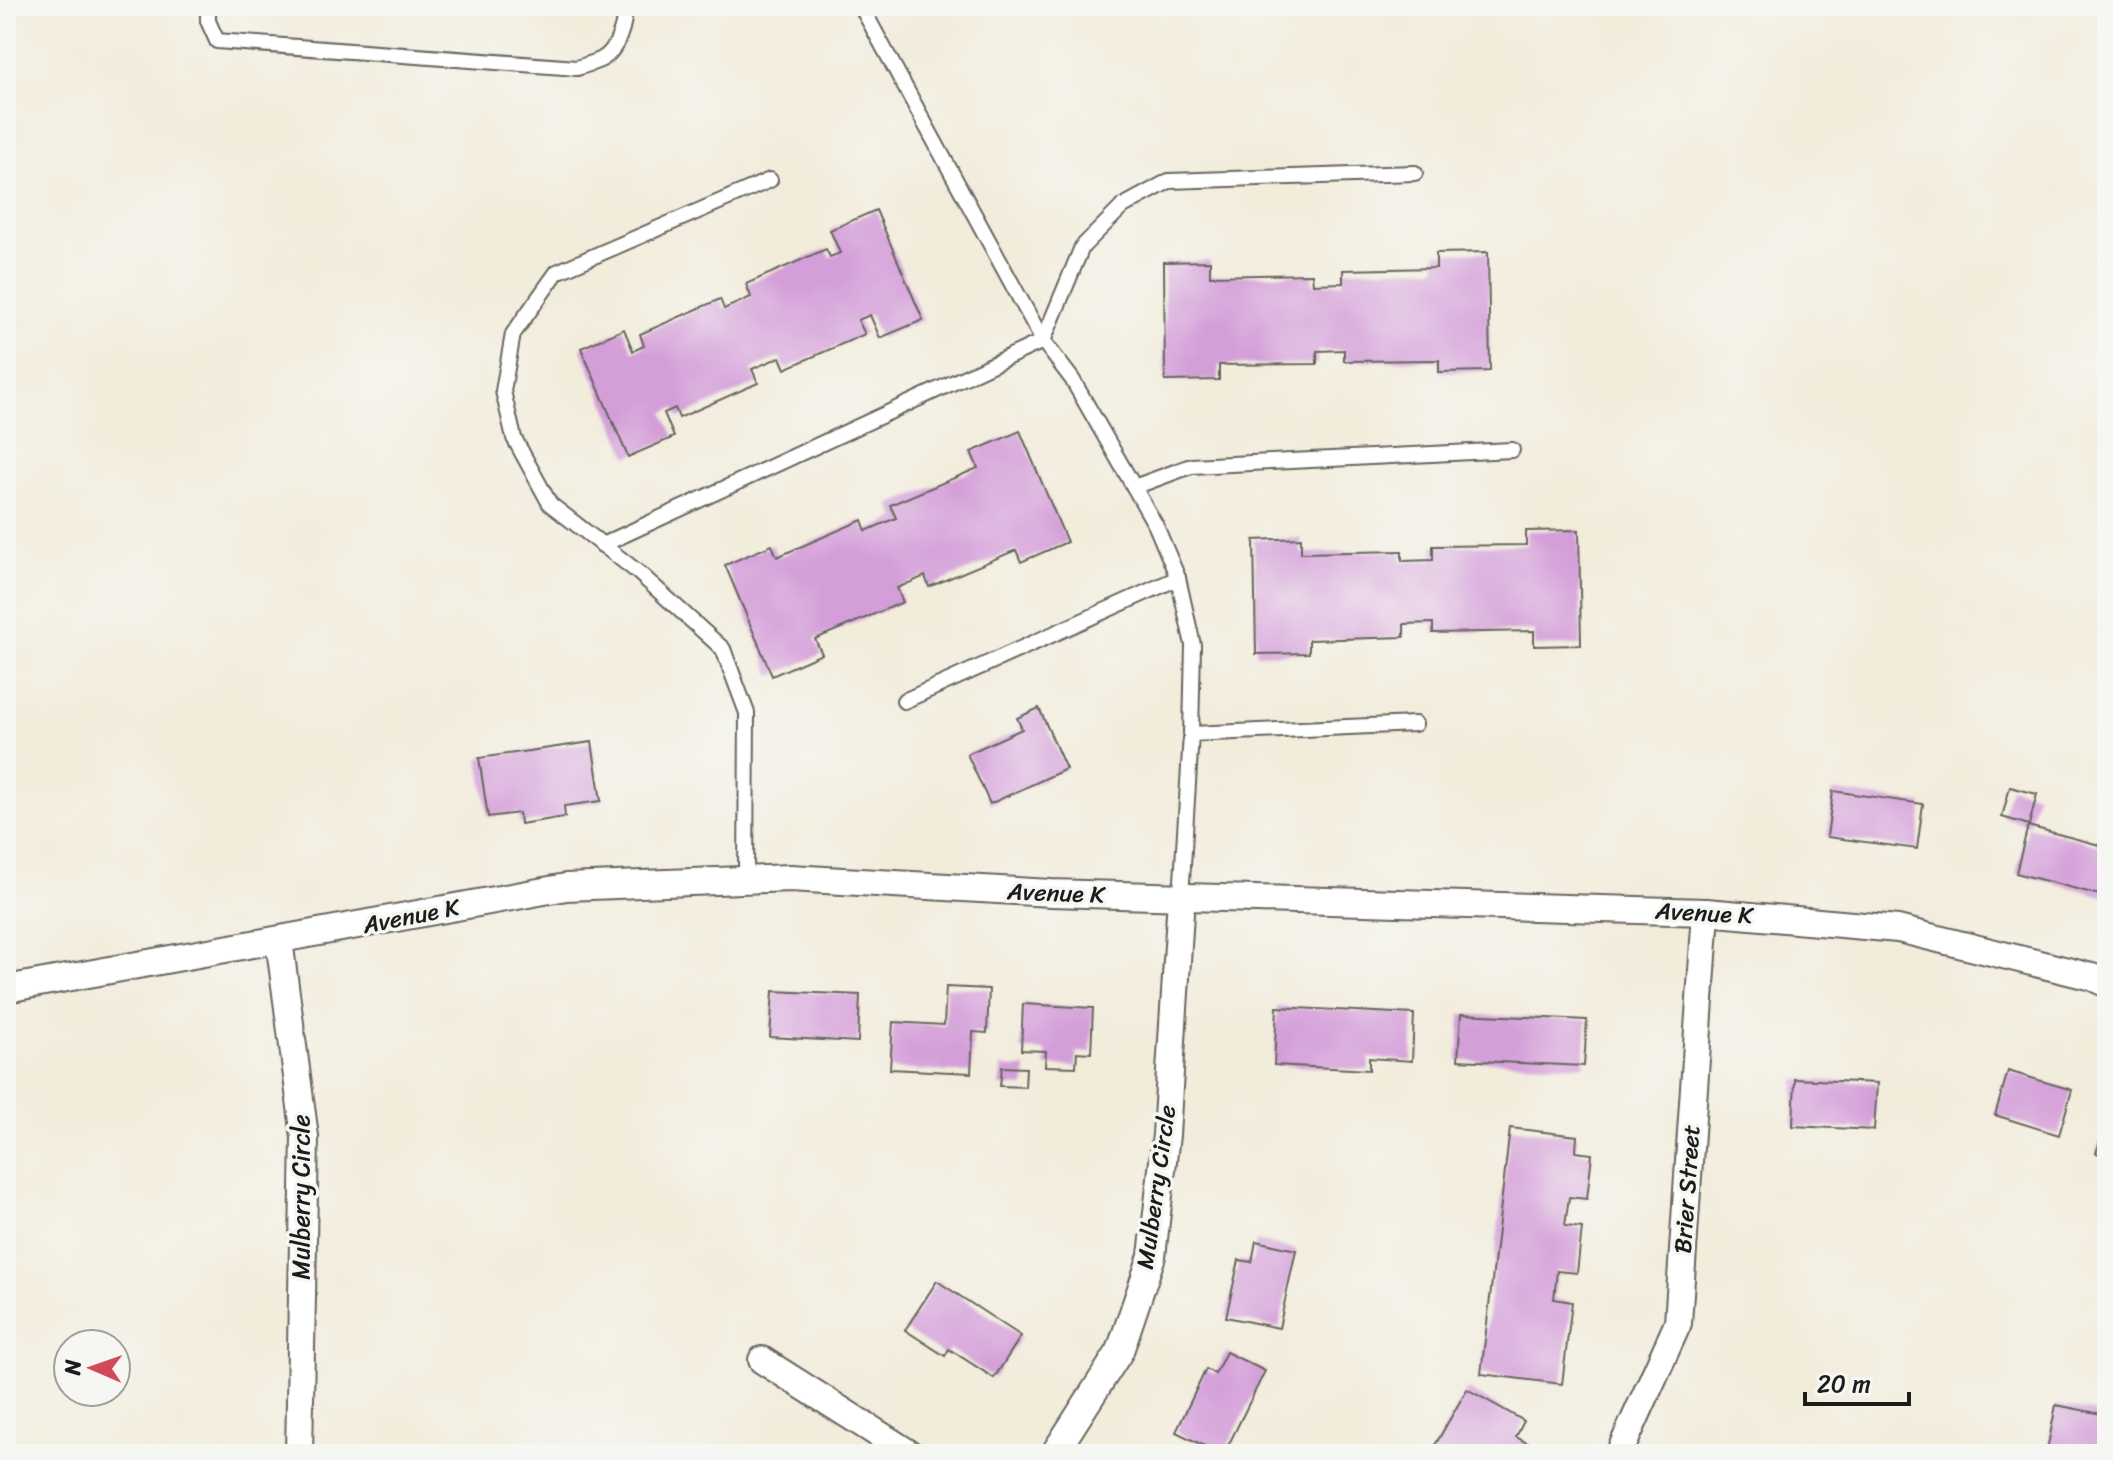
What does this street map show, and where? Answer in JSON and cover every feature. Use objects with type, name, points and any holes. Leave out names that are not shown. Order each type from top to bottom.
[{"type":"street","name":"Avenue K","points":[[6,989],[566,887],[790,878],[1051,893],[1776,916],[1898,929],[2092,977],[2107,984]]},
{"type":"street","name":"Mulberry Circle","points":[[1054,1454],[1120,1351],[1152,1256],[1166,1135],[1181,898]]},
{"type":"street","name":"Brier Street","points":[[1619,1454],[1678,1323],[1706,912]]},
{"type":"street","name":"Mulberry Circle","points":[[279,940],[305,1137],[299,1454]]},
{"type":"street","points":[[762,1360],[910,1454]]},
{"type":"lane","points":[[208,6],[208,21],[217,41],[577,68],[605,58],[618,40],[625,6]]},
{"type":"lane","points":[[861,6],[1043,341],[1072,379],[1156,526],[1178,578],[1193,645],[1181,898]]},
{"type":"lane","points":[[602,545],[1043,341],[1082,247],[1123,206],[1169,181],[1415,173]]},
{"type":"lane","points":[[746,880],[747,713],[723,649],[639,573],[550,504],[514,438],[503,391],[513,334],[557,272],[770,180]]},
{"type":"lane","points":[[1134,487],[1191,466],[1512,450]]},
{"type":"lane","points":[[904,701],[1178,578]]},
{"type":"lane","points":[[1191,734],[1415,724]]},
{"type":"building","points":[[876,210],[923,320],[880,338],[870,315],[858,320],[865,334],[785,369],[780,357],[752,369],[758,383],[679,418],[675,408],[664,413],[674,437],[628,457],[581,348],[624,329],[633,351],[644,346],[640,334],[720,299],[724,309],[751,297],[746,284],[826,249],[830,257],[840,253],[830,230]]},
{"type":"building","points":[[1488,252],[1490,371],[1439,372],[1439,360],[1344,361],[1344,350],[1317,351],[1317,364],[1219,365],[1219,380],[1165,381],[1164,262],[1210,261],[1210,276],[1312,274],[1313,284],[1343,283],[1343,270],[1436,268],[1436,253]]},
{"type":"building","points":[[1020,431],[1067,542],[1021,562],[1016,550],[929,587],[925,576],[897,588],[903,602],[815,639],[822,654],[772,676],[725,565],[772,545],[777,557],[862,520],[866,531],[896,518],[890,505],[978,468],[971,452]]},
{"type":"building","points":[[1579,530],[1581,645],[1534,646],[1534,631],[1433,633],[1433,623],[1404,624],[1404,637],[1309,640],[1309,653],[1256,654],[1254,540],[1301,538],[1301,553],[1402,551],[1402,561],[1433,560],[1433,546],[1526,545],[1526,531]]},
{"type":"building","points":[[1039,708],[1066,769],[990,804],[967,754],[1022,729],[1017,718]]},
{"type":"building","points":[[592,742],[601,801],[564,806],[565,817],[520,824],[519,813],[488,817],[479,758]]},
{"type":"building","points":[[2010,787],[2037,794],[2029,825],[2002,817]]},
{"type":"building","points":[[1833,791],[1923,804],[1917,849],[1827,837]]},
{"type":"building","points":[[2028,826],[2107,847],[2107,897],[2016,873]]},
{"type":"building","points":[[946,987],[989,989],[987,1033],[973,1032],[971,1073],[890,1069],[893,1022],[944,1025]]},
{"type":"building","points":[[773,991],[860,995],[858,1042],[770,1037]]},
{"type":"building","points":[[1023,1004],[1093,1008],[1091,1053],[1077,1052],[1076,1067],[1045,1066],[1046,1051],[1021,1050]]},
{"type":"building","points":[[1277,1007],[1414,1014],[1412,1061],[1369,1058],[1369,1070],[1274,1065]]},
{"type":"building","points":[[1461,1014],[1587,1020],[1584,1066],[1458,1060]]},
{"type":"building","points":[[1002,1067],[1026,1068],[1025,1087],[1000,1086]]},
{"type":"building","points":[[2008,1071],[2072,1090],[2059,1135],[1995,1115]]},
{"type":"building","points":[[1795,1079],[1877,1083],[1874,1130],[1793,1126]]},
{"type":"building","points":[[2107,1123],[2107,1157],[2096,1153]]},
{"type":"building","points":[[1510,1128],[1577,1136],[1576,1152],[1592,1154],[1587,1199],[1569,1197],[1565,1226],[1582,1228],[1577,1273],[1557,1271],[1554,1299],[1572,1302],[1562,1384],[1481,1374]]},
{"type":"building","points":[[1256,1241],[1296,1250],[1279,1328],[1226,1317],[1239,1260],[1252,1262]]},
{"type":"building","points":[[937,1281],[1021,1336],[994,1378],[949,1349],[945,1356],[905,1330]]},
{"type":"building","points":[[1226,1352],[1265,1371],[1224,1454],[1221,1454],[1176,1432],[1206,1369],[1215,1374]]},
{"type":"building","points":[[1467,1389],[1524,1421],[1516,1437],[1531,1445],[1527,1454],[1430,1454]]},
{"type":"building","points":[[2056,1405],[2107,1415],[2107,1454],[2070,1454],[2047,1450]]}]
